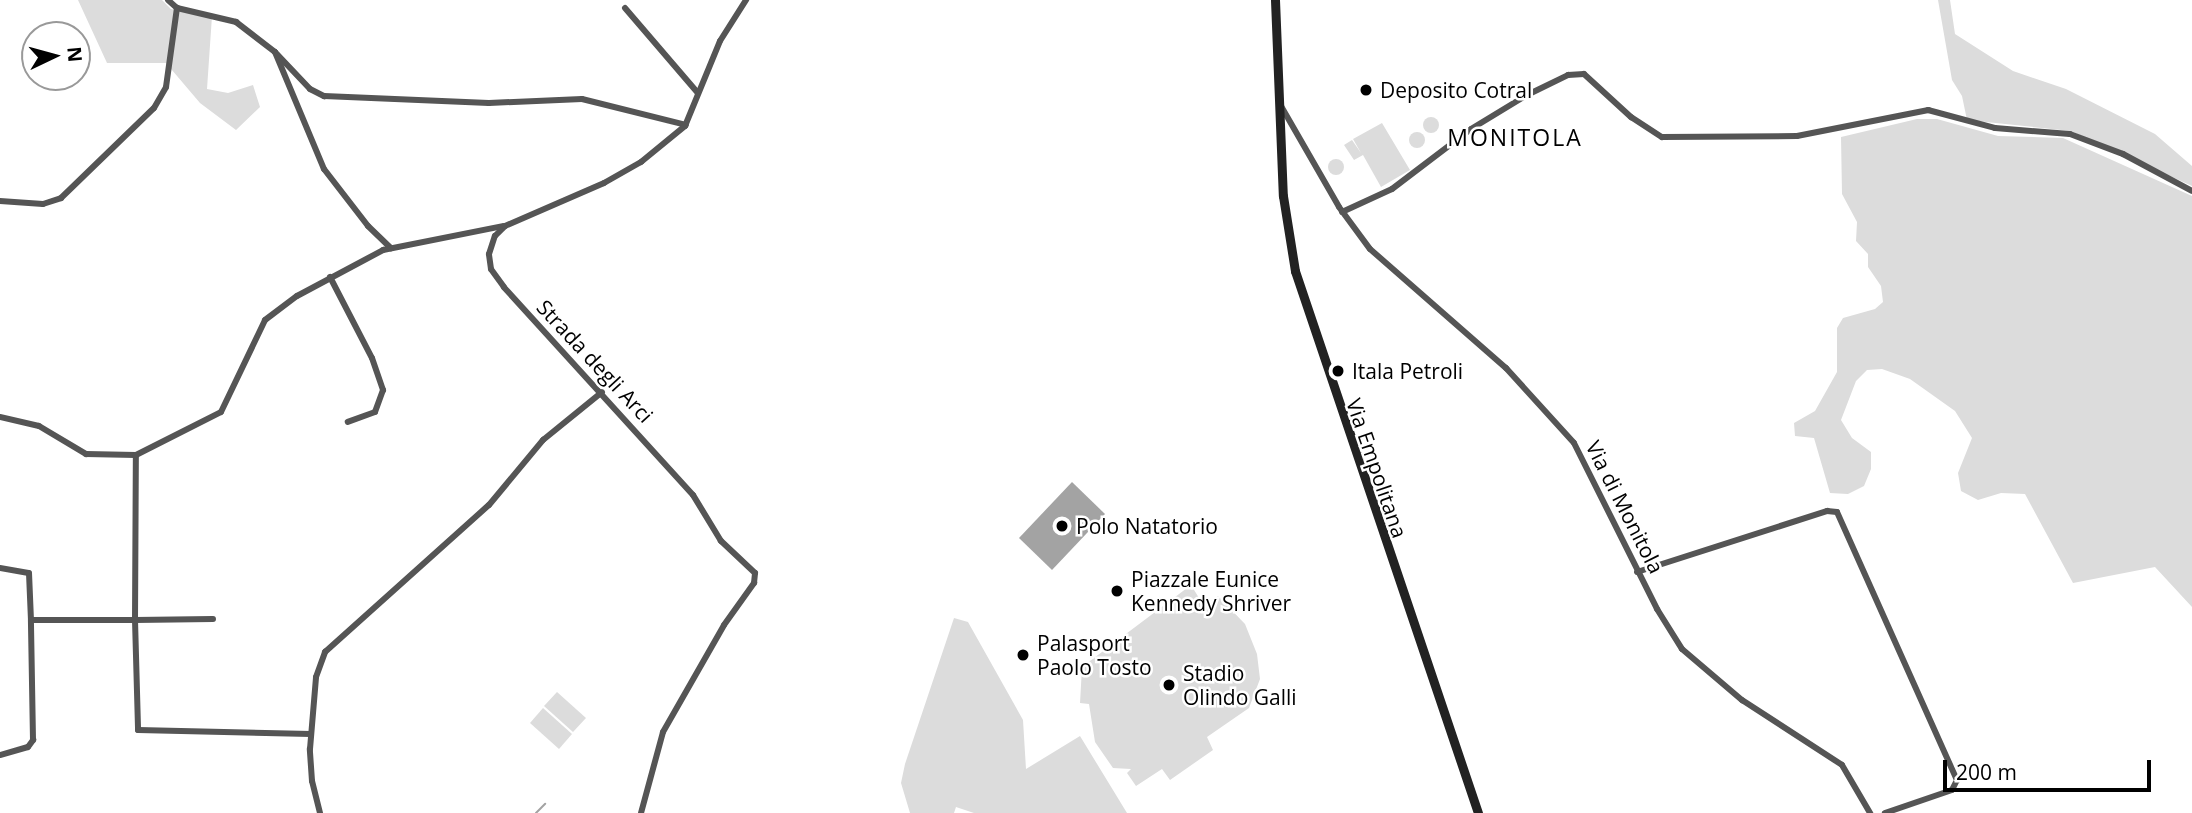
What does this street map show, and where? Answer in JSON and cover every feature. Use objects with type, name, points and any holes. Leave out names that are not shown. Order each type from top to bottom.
[{"type":"main road","name":"Via Empolitana","points":[[1275,0],[1285,212],[1299,286],[1478,813]]},
{"type":"street","points":[[168,0],[177,8],[236,22],[275,52],[310,89],[324,96],[489,103],[582,99],[686,125]]},
{"type":"street","points":[[0,416],[37,425],[86,453],[136,455],[221,412],[268,317],[330,277],[391,248],[505,226],[604,183],[646,158],[686,125],[697,92],[726,30],[746,0]]},
{"type":"street","points":[[0,201],[43,204],[57,200],[154,108],[166,87],[177,8]]},
{"type":"street","points":[[625,8],[697,92]]},
{"type":"street","points":[[275,52],[327,174],[368,226],[391,248]]},
{"type":"street","points":[[1342,212],[1401,183],[1471,129],[1527,95],[1568,75],[1584,74],[1631,117],[1662,137],[1797,136],[1928,110],[1982,126],[2070,134],[2123,154],[2192,191]]},
{"type":"street","name":"Via di Monitola","points":[[1280,104],[1342,212],[1379,259],[1497,359],[1571,440],[1666,625],[1691,659],[1742,700],[1842,765],[1870,813]]},
{"type":"street","name":"Strada degli Arci","points":[[505,226],[490,250],[494,274],[701,504],[721,541],[756,576],[663,732],[641,813]]},
{"type":"street","points":[[330,277],[372,358],[383,390],[382,403],[373,413],[348,422]]},
{"type":"street","points":[[320,813],[311,775],[311,734],[316,677],[327,650],[489,505],[543,440],[602,392]]},
{"type":"street","points":[[136,455],[136,723],[139,732],[311,734]]},
{"type":"street","points":[[1637,572],[1827,511],[1837,512],[1957,780],[1952,790],[1885,813]]},
{"type":"street","points":[[0,568],[29,573],[33,740],[28,747],[0,755]]},
{"type":"street","points":[[31,620],[213,619]]},
{"type":"shaded area","points":[[78,0],[162,0],[171,9],[212,16],[207,89],[228,93],[253,85],[260,107],[236,130],[200,103],[166,63],[107,63],[91,28],[91,21],[88,21]]},
{"type":"shaded area","points":[[1938,0],[1950,0],[1955,34],[2013,71],[2066,89],[2155,134],[2192,166],[2192,186],[2071,131],[1967,120],[1962,96],[1952,80]]},
{"type":"shaded area","points":[[1428,117],[1434,117],[1439,125],[1437,131],[1428,133],[1423,128],[1423,122]]},
{"type":"shaded area","points":[[1917,119],[1937,119],[1998,136],[2063,138],[2192,196],[2192,607],[2155,567],[2073,583],[2025,494],[2001,493],[1978,500],[1961,491],[1958,473],[1972,438],[1955,411],[1910,379],[1882,369],[1867,370],[1856,381],[1841,420],[1852,438],[1871,452],[1871,469],[1864,486],[1848,494],[1830,493],[1814,438],[1795,436],[1794,423],[1815,411],[1837,372],[1837,328],[1843,318],[1875,309],[1883,302],[1881,286],[1868,267],[1868,254],[1856,241],[1857,222],[1842,194],[1841,137]]},
{"type":"shaded area","points":[[1382,123],[1410,170],[1381,187],[1363,155],[1354,160],[1344,145],[1352,140],[1361,153],[1353,139]]},
{"type":"shaded area","points":[[1414,132],[1420,132],[1425,140],[1423,146],[1414,148],[1409,143],[1409,137]]},
{"type":"shaded area","points":[[1336,159],[1342,161],[1342,173],[1336,175],[1330,173],[1328,167],[1330,161]]},
{"type":"shaded area","name":"Polo Natatorio","points":[[1072,482],[1105,514],[1052,570],[1019,538]]},
{"type":"shaded area","name":"Stadio Olindo Galli","points":[[1191,585],[1204,606],[1218,596],[1245,624],[1257,654],[1260,679],[1249,708],[1207,737],[1213,750],[1170,780],[1162,769],[1136,786],[1127,773],[1131,769],[1113,768],[1095,742],[1089,704],[1080,703],[1082,667]]},
{"type":"shaded area","points":[[954,618],[968,622],[1023,720],[1026,769],[1080,736],[1127,813],[974,813],[956,807],[954,813],[910,813],[901,783],[905,764]]},
{"type":"shaded area","points":[[557,692],[586,718],[573,732],[544,706]]},
{"type":"shaded area","points":[[543,708],[572,734],[559,749],[530,723]]},
{"type":"waterway","points":[[536,813],[545,804]]},
{"type":"place","name":"Deposito Cotral","points":[[1366,90]]},
{"type":"place","name":"Itala Petroli","points":[[1338,371]]},
{"type":"place","name":"Polo Natatorio","points":[[1062,526]]},
{"type":"place","name":"Piazzale Eunice Kennedy Shriver","points":[[1117,591]]},
{"type":"place","name":"Palasport Paolo Tosto","points":[[1023,655]]},
{"type":"place","name":"Stadio Olindo Galli","points":[[1169,685]]},
{"type":"district","name":"MONITOLA","points":[[1515,137]]}]
